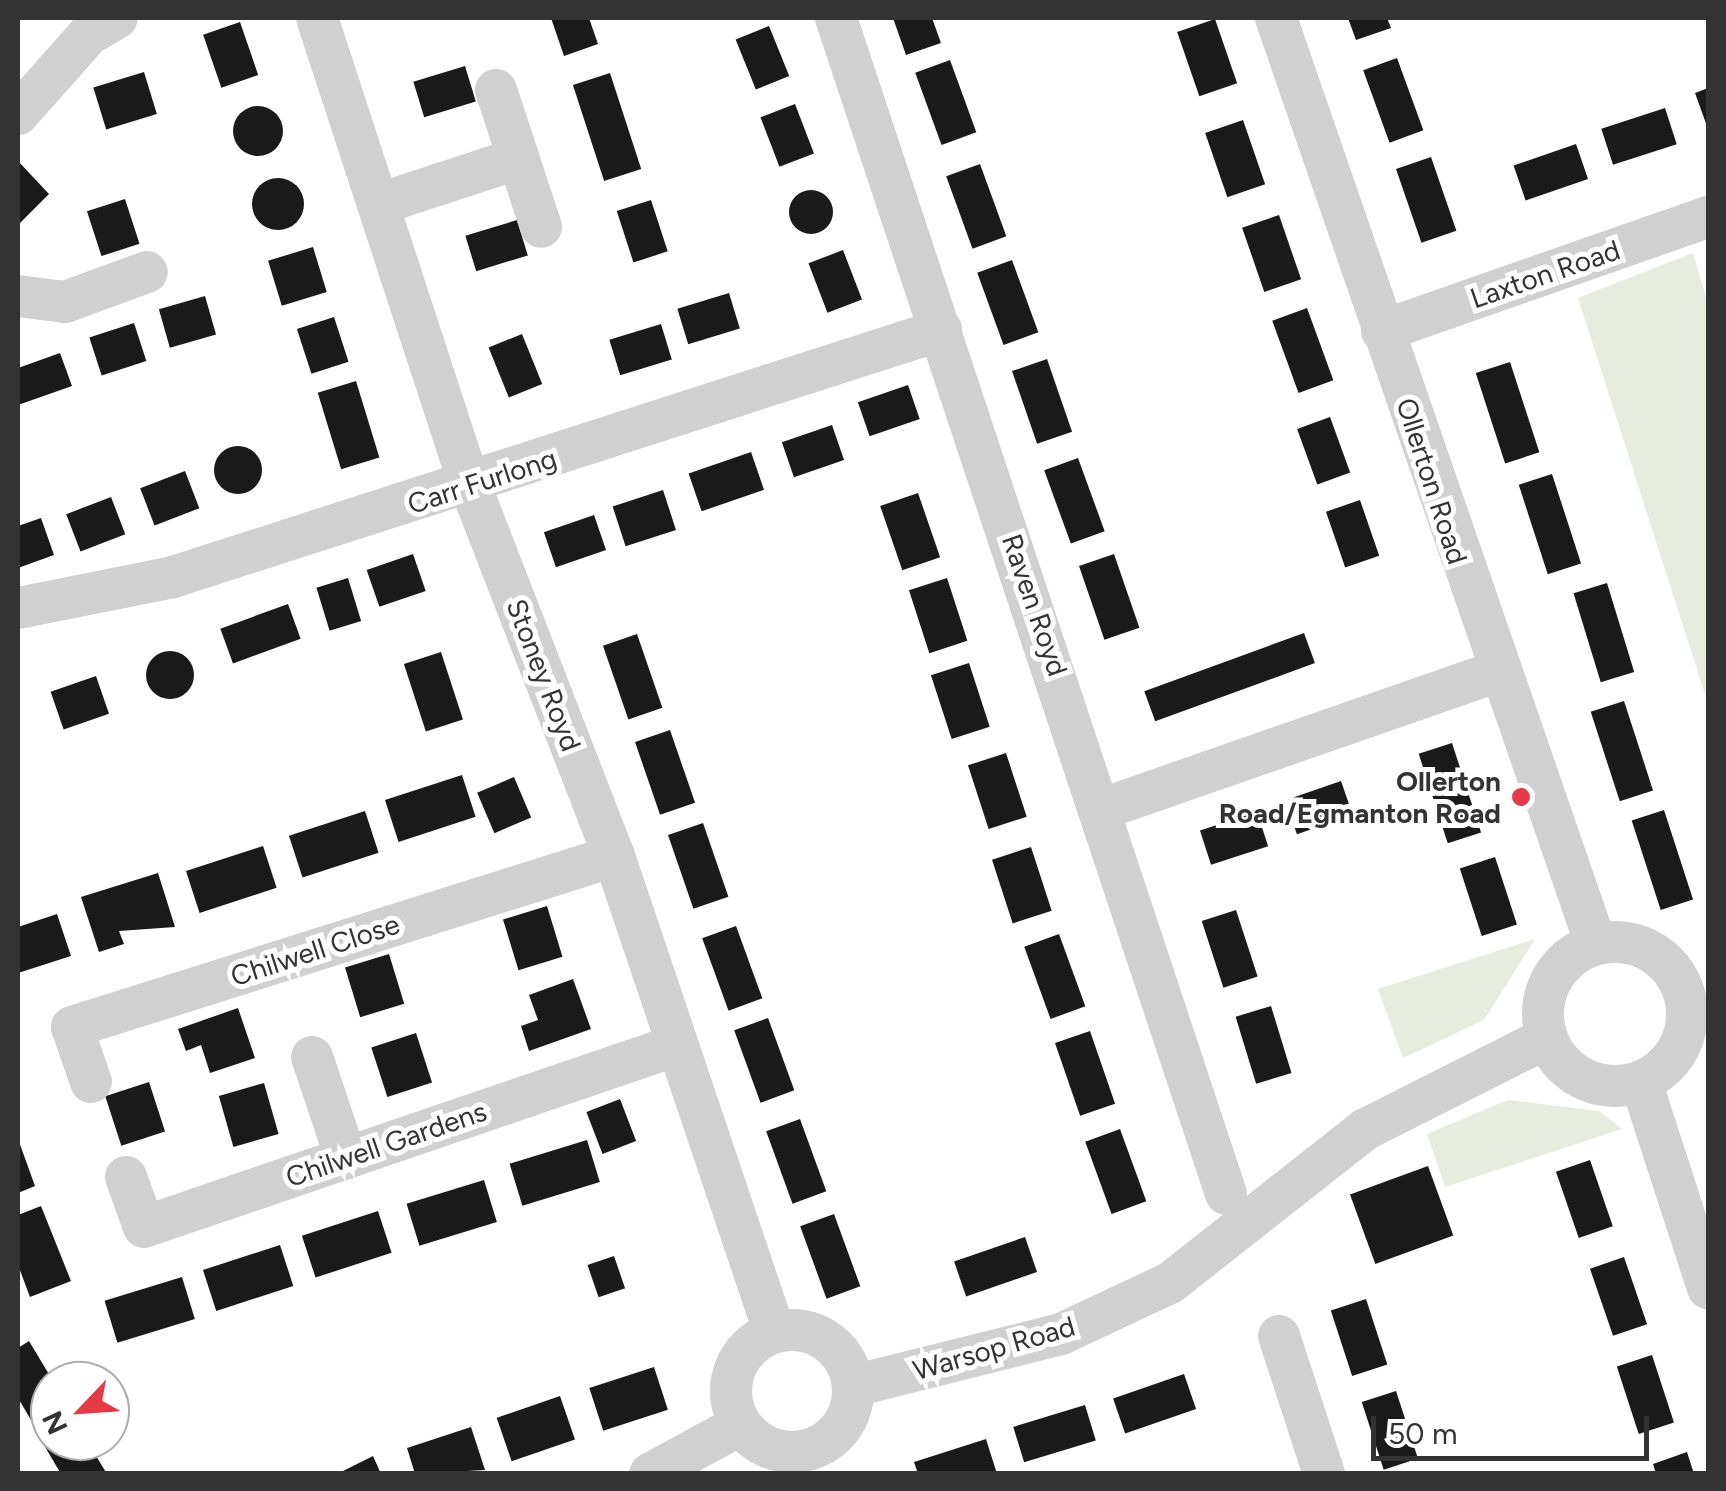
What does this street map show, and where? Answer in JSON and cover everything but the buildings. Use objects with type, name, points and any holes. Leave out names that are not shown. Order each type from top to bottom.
[{"type":"street","name":"Stoney Royd","points":[[317,18],[470,486],[614,856],[774,1332]]},
{"type":"street","name":"Raven Royd","points":[[836,18],[1105,808],[1226,1194]]},
{"type":"street","name":"Ollerton Road","points":[[1276,18],[1496,672],[1595,942]]},
{"type":"street","points":[[18,114],[94,23]]},
{"type":"street","points":[[496,90],[541,227]]},
{"type":"street","points":[[379,204],[518,159]]},
{"type":"street","name":"Laxton Road","points":[[1382,331],[1708,216]]},
{"type":"street","points":[[18,296],[64,302],[147,272]]},
{"type":"street","name":"Carr Furlong","points":[[18,608],[173,577],[470,486],[940,330]]},
{"type":"street","points":[[1105,808],[1496,672]]},
{"type":"street","name":"Chilwell Close","points":[[91,1082],[72,1027],[614,856]]},
{"type":"street","points":[[1595,942],[1649,950],[1694,978],[1686,1030],[1677,1053],[1642,1082],[1592,1084],[1546,1038],[1545,990],[1595,942]]},
{"type":"street","name":"Warsop Road","points":[[853,1386],[1061,1334],[1170,1283],[1366,1129],[1546,1038]]},
{"type":"street","name":"Chilwell Gardens","points":[[126,1178],[144,1226],[676,1045]]},
{"type":"street","points":[[312,1056],[346,1158]]},
{"type":"street","points":[[1642,1082],[1708,1288]]},
{"type":"street","points":[[774,1332],[825,1339],[853,1386],[842,1427],[809,1450],[767,1447],[740,1424],[731,1405],[736,1363],[774,1332]]},
{"type":"street","points":[[1279,1336],[1324,1474]]},
{"type":"street","points":[[650,1474],[740,1424]]},
{"type":"shaded area","points":[[1693,253],[1708,303],[1708,704],[1578,298]]},
{"type":"shaded area","points":[[1535,939],[1484,1020],[1403,1058],[1378,989]]},
{"type":"shaded area","points":[[1508,1100],[1599,1111],[1622,1129],[1445,1187],[1427,1134]]},
{"type":"place","name":"Ollerton Road/Egmanton Road","points":[[1521,797]]}]
